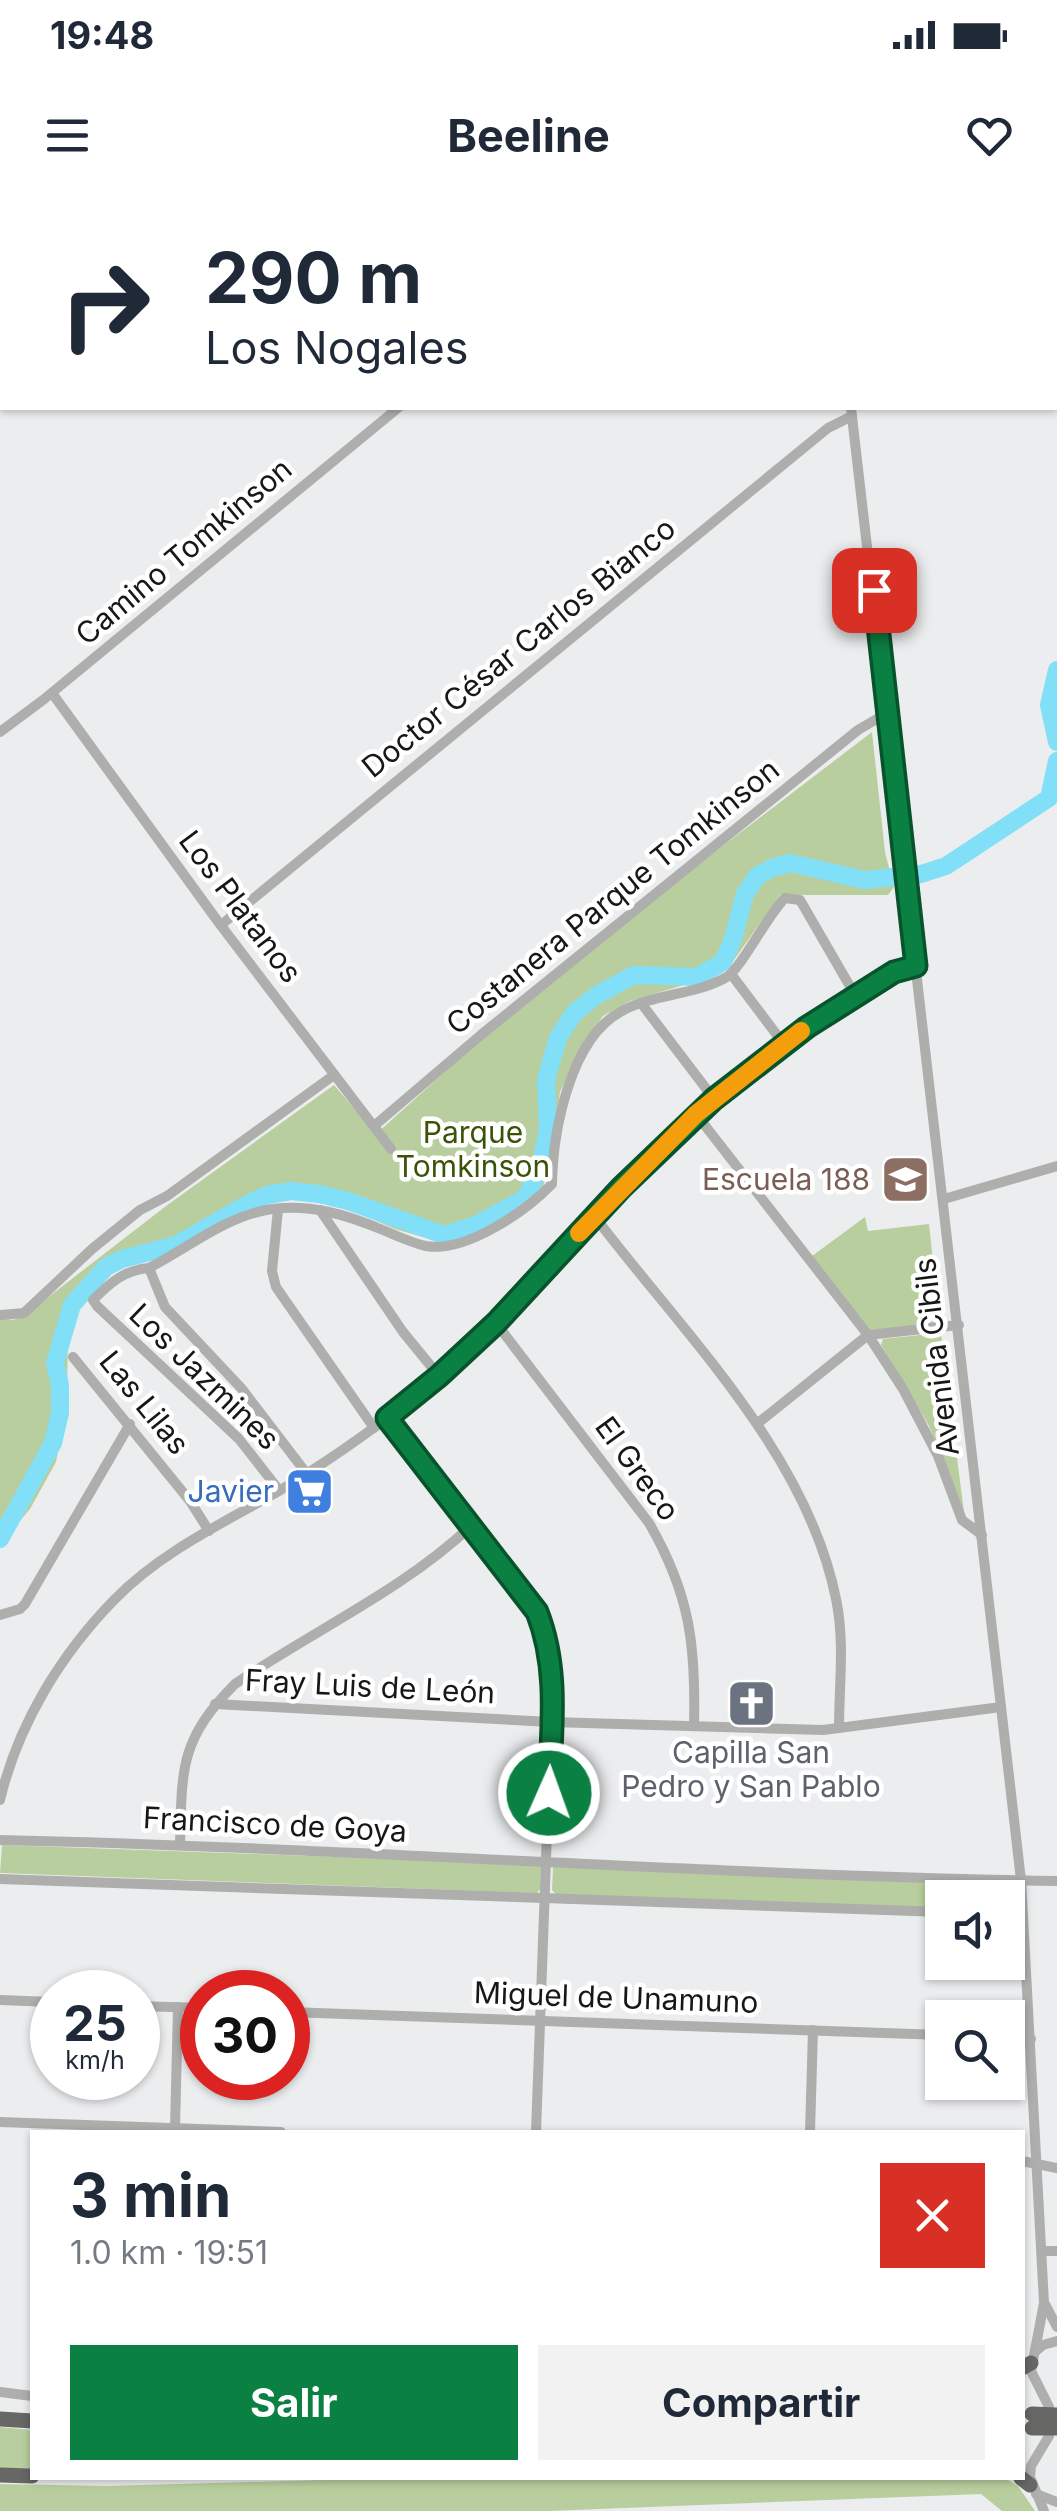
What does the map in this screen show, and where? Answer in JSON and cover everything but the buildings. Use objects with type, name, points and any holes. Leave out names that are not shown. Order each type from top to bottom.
[{"type":"highway","points":[[1027,2421],[1057,2415]]},
{"type":"highway","points":[[0,2419],[30,2421]]},
{"type":"highway","points":[[1027,2421],[1057,2428]]},
{"type":"highway","points":[[0,2475],[30,2476]]},
{"type":"street","name":"Camino Tomkinson","points":[[0,732],[396,410]]},
{"type":"street","name":"Avenida Cibils","points":[[852,412],[1021,1880]]},
{"type":"street","name":"Doctor César Carlos Bianco","points":[[221,924],[852,412]]},
{"type":"street","name":"Los Platanos","points":[[52,693],[392,1148]]},
{"type":"street","name":"Costanera Parque Tomkinson","points":[[374,1126],[858,730],[887,714]]},
{"type":"street","points":[[307,1474],[242,1389],[165,1308],[149,1268],[249,1215],[278,1209],[319,1209],[426,1246],[442,1247],[516,1218],[552,1184],[560,1115],[584,1052],[610,1020],[641,1004],[724,979],[780,902],[789,897],[800,900],[856,995]]},
{"type":"street","points":[[0,1800],[5,1762],[53,1676],[97,1618],[156,1565],[307,1474],[387,1418],[496,1323],[696,1114],[783,1043],[894,972],[916,966]]},
{"type":"street","points":[[731,974],[783,1043]]},
{"type":"street","points":[[641,1004],[714,1099]]},
{"type":"street","points":[[0,1315],[17,1316],[24,1312],[140,1210],[167,1196],[334,1075]]},
{"type":"street","points":[[696,1114],[868,1335],[903,1389],[938,1456],[962,1520],[982,1534]]},
{"type":"street","points":[[944,1199],[1057,1166]]},
{"type":"street","points":[[278,1209],[272,1271],[276,1287],[374,1428]]},
{"type":"street","points":[[319,1209],[402,1332],[439,1376]]},
{"type":"street","points":[[595,1217],[758,1424],[804,1503],[836,1600],[840,1643],[838,1728]]},
{"type":"street","name":"Los Jazmines","points":[[149,1268],[122,1275],[93,1300],[240,1439],[279,1490]]},
{"type":"street","name":"El Greco","points":[[496,1323],[649,1523],[667,1554],[692,1638],[694,1726]]},
{"type":"street","points":[[758,1424],[868,1335],[959,1325]]},
{"type":"street","name":"Las Lilas","points":[[74,1357],[190,1501],[209,1532]]},
{"type":"street","points":[[387,1418],[537,1612],[546,1634],[553,1669],[536,2130]]},
{"type":"street","points":[[0,1615],[25,1604],[130,1424]]},
{"type":"street","points":[[180,1845],[187,1755],[192,1737],[215,1704],[266,1662],[386,1591],[472,1524]]},
{"type":"street","name":"Fray Luis de León","points":[[215,1704],[551,1722],[838,1728],[1001,1707]]},
{"type":"street","name":"Francisco de Goya","points":[[0,1840],[1021,1880]]},
{"type":"street","name":"Francisco de Goya","points":[[0,1879],[925,1911]]},
{"type":"street","name":"Francisco de Goya","points":[[1025,1880],[1057,1881]]},
{"type":"street","name":"Avenida Cibils","points":[[1025,1934],[1044,2303],[1028,2360]]},
{"type":"street","points":[[0,2000],[30,2001]]},
{"type":"street","points":[[160,2007],[178,2008],[175,2128]]},
{"type":"street","name":"Miguel de Unamuno","points":[[310,2013],[925,2034]]},
{"type":"street","points":[[810,2130],[813,2030]]},
{"type":"street","points":[[1025,2039],[1030,2039]]},
{"type":"street","points":[[0,2122],[228,2130]]},
{"type":"street","points":[[1025,2162],[1057,2168]]},
{"type":"street","points":[[1042,2250],[1057,2251]]},
{"type":"street","name":"Avenida Cibils","points":[[1044,2303],[1057,2327]]},
{"type":"street","points":[[1044,2511],[1029,2485],[1031,2466],[1049,2436],[1049,2406],[1028,2360],[1043,2345],[1057,2342]]},
{"type":"street","points":[[0,2392],[30,2396]]},
{"type":"street","points":[[1029,2485],[1049,2502],[1057,2502]]},
{"type":"green space","name":"Parque Tomkinson","points":[[872,732],[885,852],[894,887],[888,895],[780,895],[729,967],[714,976],[630,1001],[603,1016],[582,1046],[560,1092],[550,1167],[543,1186],[512,1216],[440,1242],[395,1229],[345,1207],[288,1196],[264,1201],[165,1255],[117,1269],[83,1301],[68,1332],[67,1400],[56,1462],[30,1509],[0,1544],[0,1318],[13,1320],[29,1312],[166,1206],[334,1085],[376,1134],[498,1024],[618,926]]},
{"type":"green space","points":[[865,1217],[868,1231],[929,1224],[940,1324],[869,1330],[812,1256]]},
{"type":"green space","points":[[939,1333],[964,1512],[929,1426],[881,1345],[883,1339]]},
{"type":"green space","points":[[2,1845],[537,1864],[541,1867],[540,1889],[537,1893],[0,1873]]},
{"type":"green space","points":[[553,1867],[925,1881],[925,1907],[556,1894],[552,1890]]},
{"type":"green space","points":[[0,2427],[30,2430],[30,2468],[0,2468]]},
{"type":"green space","points":[[322,2480],[1008,2480],[1018,2486],[1035,2511],[1002,2511],[981,2494],[548,2511],[0,2511],[0,2484],[107,2486]]},
{"type":"waterway","points":[[1057,670],[1049,705],[1057,742]]},
{"type":"waterway","points":[[0,1539],[53,1443],[60,1413],[55,1363],[72,1305],[106,1267],[176,1245],[267,1195],[291,1191],[348,1201],[444,1235],[476,1225],[526,1198],[541,1164],[548,1129],[546,1080],[558,1038],[574,1013],[634,975],[697,977],[723,962],[745,894],[757,876],[772,868],[790,863],[865,880],[921,874],[946,866],[1049,798],[1057,761]]},
{"type":"slow traffic","points":[[579,1233],[696,1114],[801,1031]]},
{"type":"place","name":"Escuela 188","points":[[905,1180]]},
{"type":"place","name":"Javier","points":[[309,1492]]},
{"type":"place","name":"Capilla San Pedro y San Pablo","points":[[751,1704]]},
{"type":"route","points":[[549,1793],[553,1669],[537,1612],[387,1418],[496,1323],[621,1188],[714,1099],[807,1027],[894,972],[916,966],[874,590]]}]
